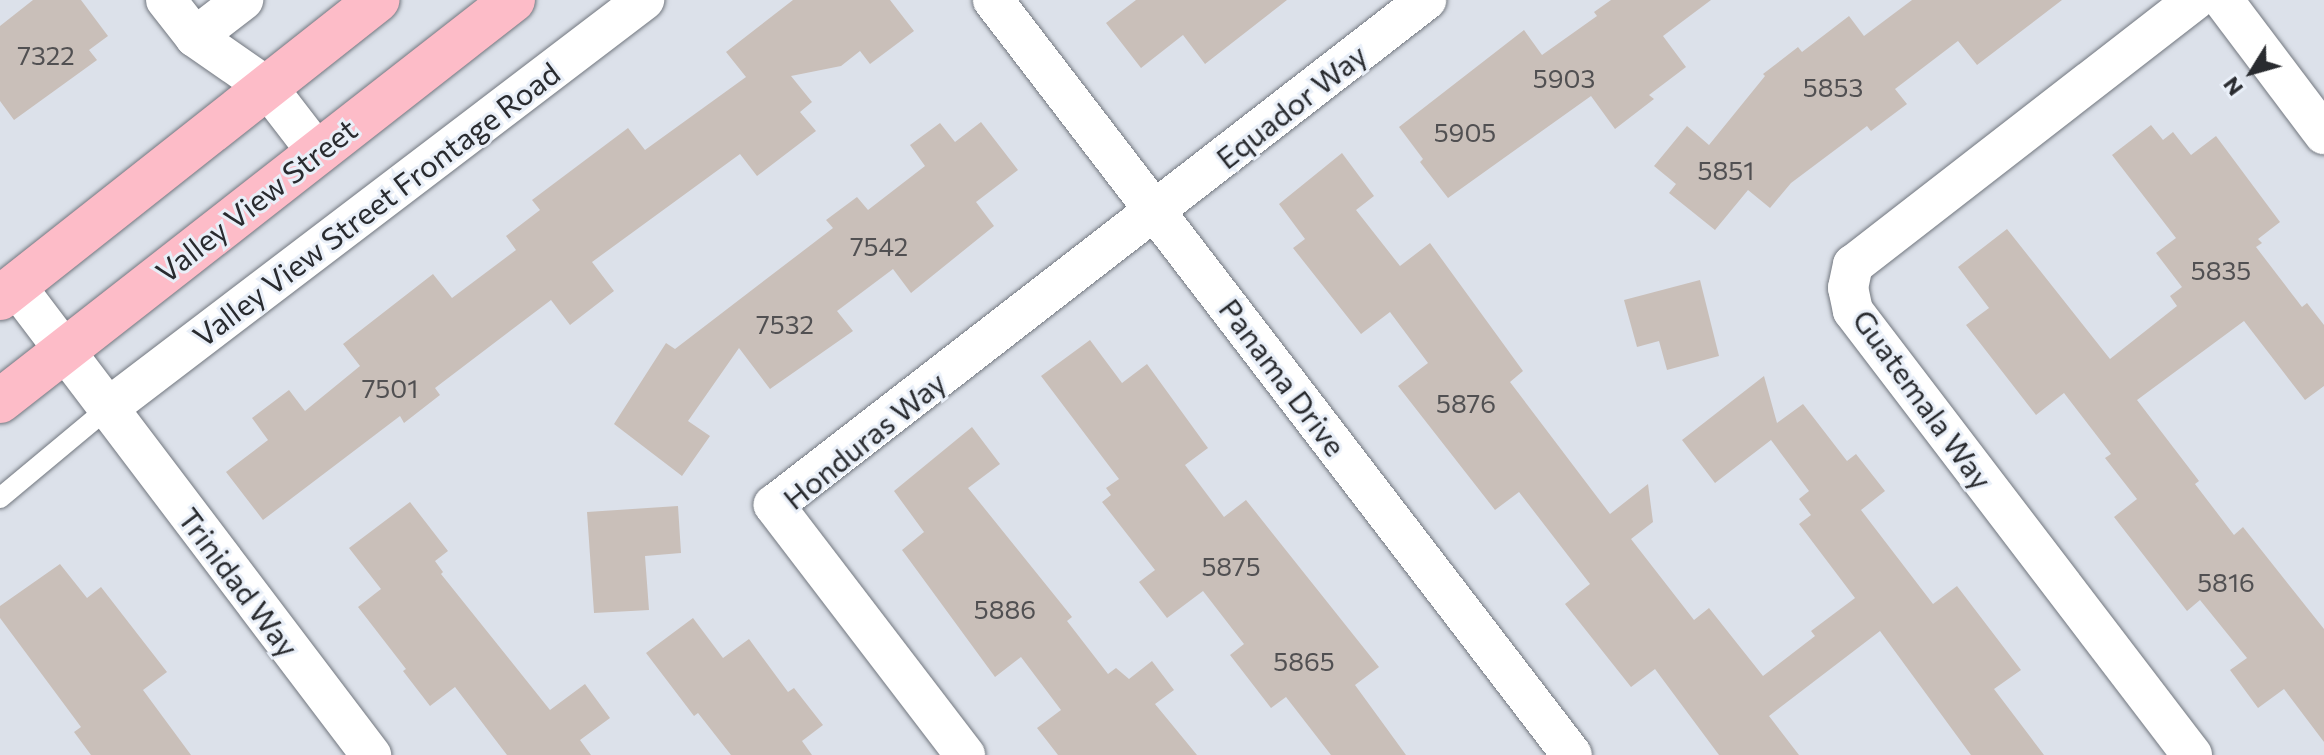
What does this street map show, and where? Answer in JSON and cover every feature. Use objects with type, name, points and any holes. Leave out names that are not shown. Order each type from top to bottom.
[{"type":"main road","points":[[8,292],[378,0]]},
{"type":"main road","name":"Valley View Street","points":[[0,401],[513,0]]},
{"type":"street","points":[[166,0],[195,37],[267,87],[317,152]]},
{"type":"street","points":[[195,37],[243,0]]},
{"type":"street","name":"Valley View Street Frontage Road","points":[[108,408],[644,0]]},
{"type":"street","name":"Panama Drive","points":[[993,0],[1572,755]]},
{"type":"street","name":"Equador Way","points":[[1156,211],[1426,0]]},
{"type":"street","name":"Guatemala Way","points":[[2192,755],[1853,311],[1848,288],[1853,265],[2195,0]]},
{"type":"street","points":[[2223,0],[2324,134]]},
{"type":"street","name":"Honduras Way","points":[[965,755],[774,505],[1156,211]]},
{"type":"street","name":"Trinidad Way","points":[[8,292],[63,351],[108,408],[371,755]]},
{"type":"lane","points":[[0,498],[108,408]]},
{"type":"building","points":[[33,0],[81,0],[108,36],[89,50],[97,60],[14,120],[0,101],[0,26]]},
{"type":"building","points":[[793,0],[890,0],[914,31],[870,64],[860,51],[841,66],[791,76],[812,102],[800,112],[816,131],[757,176],[740,154],[592,262],[614,291],[570,325],[551,300],[435,388],[440,395],[404,423],[400,416],[263,520],[226,472],[268,440],[252,418],[289,390],[305,411],[360,366],[343,344],[433,274],[452,298],[516,250],[506,236],[540,210],[532,200],[628,128],[645,150],[746,77],[726,52]]},
{"type":"building","points":[[1136,0],[1287,0],[1205,64],[1183,35],[1141,68],[1106,23]]},
{"type":"building","points":[[1611,0],[1711,0],[1663,36],[1686,67],[1649,95],[1654,99],[1615,129],[1591,96],[1448,198],[1420,162],[1423,159],[1399,127],[1524,30],[1542,55],[1597,16],[1594,12]]},
{"type":"building","points":[[1912,0],[2062,0],[1977,65],[1958,41],[1895,89],[1907,104],[1871,131],[1867,126],[1791,183],[1770,208],[1748,190],[1715,230],[1669,193],[1676,184],[1654,166],[1687,126],[1709,145],[1765,76],[1763,74],[1798,47],[1802,52],[1849,16],[1864,36]]},
{"type":"building","points":[[981,122],[1018,170],[976,202],[994,226],[911,293],[893,269],[837,311],[853,331],[770,389],[739,348],[688,421],[710,436],[682,476],[614,424],[666,343],[675,349],[833,228],[826,220],[857,197],[868,210],[925,166],[910,145],[940,123],[955,142]]},
{"type":"building","points":[[2151,125],[2163,140],[2173,132],[2191,155],[2216,136],[2280,222],[2258,239],[2262,243],[2256,247],[2302,307],[2307,303],[2324,325],[2324,386],[2305,400],[2244,321],[2137,400],[2199,481],[2195,484],[2234,535],[2243,527],[2324,629],[2324,742],[2284,689],[2258,708],[2230,670],[2247,658],[2200,600],[2187,611],[2114,517],[2137,499],[2105,458],[2111,454],[2064,393],[2036,415],[1966,325],[1989,308],[1958,267],[2007,229],[2110,359],[2177,306],[2170,296],[2182,287],[2156,253],[2176,238],[2112,155]]},
{"type":"building","points":[[1342,153],[1374,196],[1356,210],[1400,266],[1430,243],[1523,371],[1510,382],[1610,514],[1648,484],[1653,522],[1631,539],[1694,620],[1709,608],[1763,676],[1815,636],[1811,631],[1855,598],[1799,524],[1811,515],[1799,499],[1809,491],[1771,440],[1715,483],[1682,440],[1764,376],[1777,423],[1803,404],[1847,461],[1856,454],[1885,491],[1861,510],[1933,604],[1957,586],[2021,670],[1994,689],[2044,755],[1971,755],[1880,631],[1769,716],[1799,755],[1719,755],[1655,669],[1631,687],[1565,604],[1590,584],[1519,492],[1495,510],[1398,386],[1428,363],[1390,312],[1361,334],[1293,248],[1305,239],[1279,204]]},
{"type":"building","points":[[1700,280],[1719,356],[1667,370],[1659,341],[1637,347],[1624,300]]},
{"type":"building","points":[[1090,340],[1122,383],[1147,364],[1208,448],[1185,465],[1224,517],[1246,500],[1379,667],[1355,685],[1406,755],[1331,755],[1286,697],[1271,708],[1230,655],[1244,644],[1203,591],[1167,618],[1139,582],[1155,570],[1102,502],[1111,495],[1106,488],[1119,479],[1041,376]]},
{"type":"building","points":[[972,427],[1000,464],[968,488],[1072,617],[1067,621],[1108,674],[1116,668],[1129,679],[1152,661],[1174,690],[1155,704],[1197,755],[1058,755],[1037,728],[1061,710],[1021,657],[995,677],[902,550],[924,532],[894,491]]},
{"type":"building","points":[[410,502],[448,551],[435,561],[443,572],[441,574],[550,710],[585,684],[610,718],[580,740],[591,755],[507,755],[455,687],[430,706],[403,671],[406,669],[358,607],[381,589],[349,548]]},
{"type":"building","points":[[678,506],[681,553],[645,556],[649,610],[594,613],[587,512]]},
{"type":"building","points":[[60,564],[87,598],[101,587],[167,672],[143,690],[191,755],[91,755],[74,732],[81,727],[0,618],[0,606]]},
{"type":"building","points":[[693,618],[723,658],[749,639],[788,692],[794,688],[823,725],[802,741],[812,755],[731,755],[698,713],[694,716],[646,653]]}]
